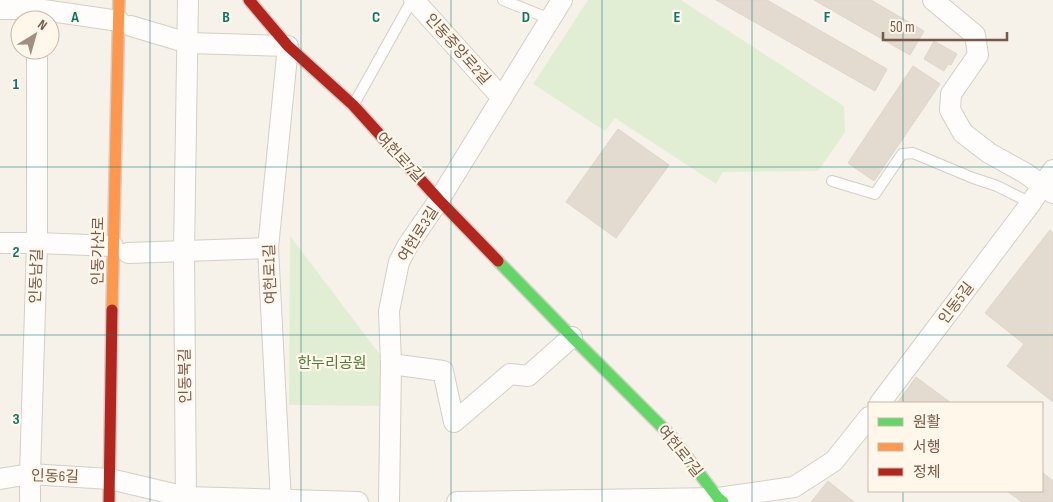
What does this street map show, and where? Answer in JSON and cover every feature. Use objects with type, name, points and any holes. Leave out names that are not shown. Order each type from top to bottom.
[{"type":"street","name":"인동가산로","points":[[109,502],[121,481],[128,23],[119,0]]},
{"type":"street","name":"인동북길","points":[[186,499],[184,251],[188,0]]},
{"type":"street","name":"여헌로7길","points":[[249,0],[288,46],[353,105],[439,200],[671,436],[719,501]]},
{"type":"street","name":"인동중앙로2길","points":[[413,0],[502,98]]},
{"type":"street","name":"여헌로3길","points":[[389,502],[391,364],[389,311],[399,262],[562,0]]},
{"type":"street","points":[[933,0],[975,35],[978,55],[951,94],[950,110],[963,133],[989,153],[1025,173],[1049,183]]},
{"type":"street","points":[[60,17],[128,23],[188,43],[288,46]]},
{"type":"street","name":"여헌로1길","points":[[281,501],[268,248],[288,46]]},
{"type":"street","name":"인동남길","points":[[30,502],[37,243],[37,60]]},
{"type":"street","name":"인동5길","points":[[881,402],[1031,203],[1049,183]]},
{"type":"street","points":[[0,243],[37,243],[124,251],[268,248]]},
{"type":"street","points":[[391,364],[443,371],[454,422],[510,374],[528,376],[572,337]]},
{"type":"street","points":[[457,502],[719,501],[794,487],[834,461],[868,418]]},
{"type":"street","name":"인동6길","points":[[0,479],[30,474],[121,481]]},
{"type":"street","points":[[121,481],[186,499],[358,502]]},
{"type":"lane","name":"인동중앙로2길","points":[[353,105],[413,0]]},
{"type":"lane","points":[[503,0],[550,19]]},
{"type":"lane","points":[[832,181],[875,194],[902,154],[913,153],[997,186],[1031,203]]},
{"type":"green space","points":[[588,0],[681,0],[844,106],[845,132],[818,171],[723,172],[716,184],[615,118],[605,131],[533,84]]},
{"type":"green space","name":"한누리공원","points":[[290,236],[381,356],[381,406],[289,405]]},
{"type":"building","points":[[716,0],[767,0],[887,69],[875,91]]},
{"type":"building","points":[[814,0],[871,0],[924,31],[910,55]]},
{"type":"building","points":[[934,41],[957,54],[951,65],[948,64],[944,71],[924,59]]},
{"type":"building","points":[[913,66],[940,84],[874,181],[848,163]]},
{"type":"building","points":[[618,129],[669,165],[616,238],[566,202]]},
{"type":"building","points":[[1050,230],[1053,233],[1053,402],[1007,366],[1024,344],[985,313]]},
{"type":"building","points":[[916,377],[950,402],[898,402]]},
{"type":"building","points":[[1043,473],[1053,481],[1053,502],[1022,502],[1008,492],[1043,492]]},
{"type":"building","points":[[828,481],[854,502],[811,502]]},
{"type":"traffic: fast","points":[[498,261],[671,436],[723,502]]},
{"type":"traffic: slow","points":[[112,310],[119,0]]},
{"type":"traffic: jam","points":[[249,0],[288,46],[353,105],[439,200],[498,261]]},
{"type":"traffic: jam","points":[[109,502],[112,310]]}]
